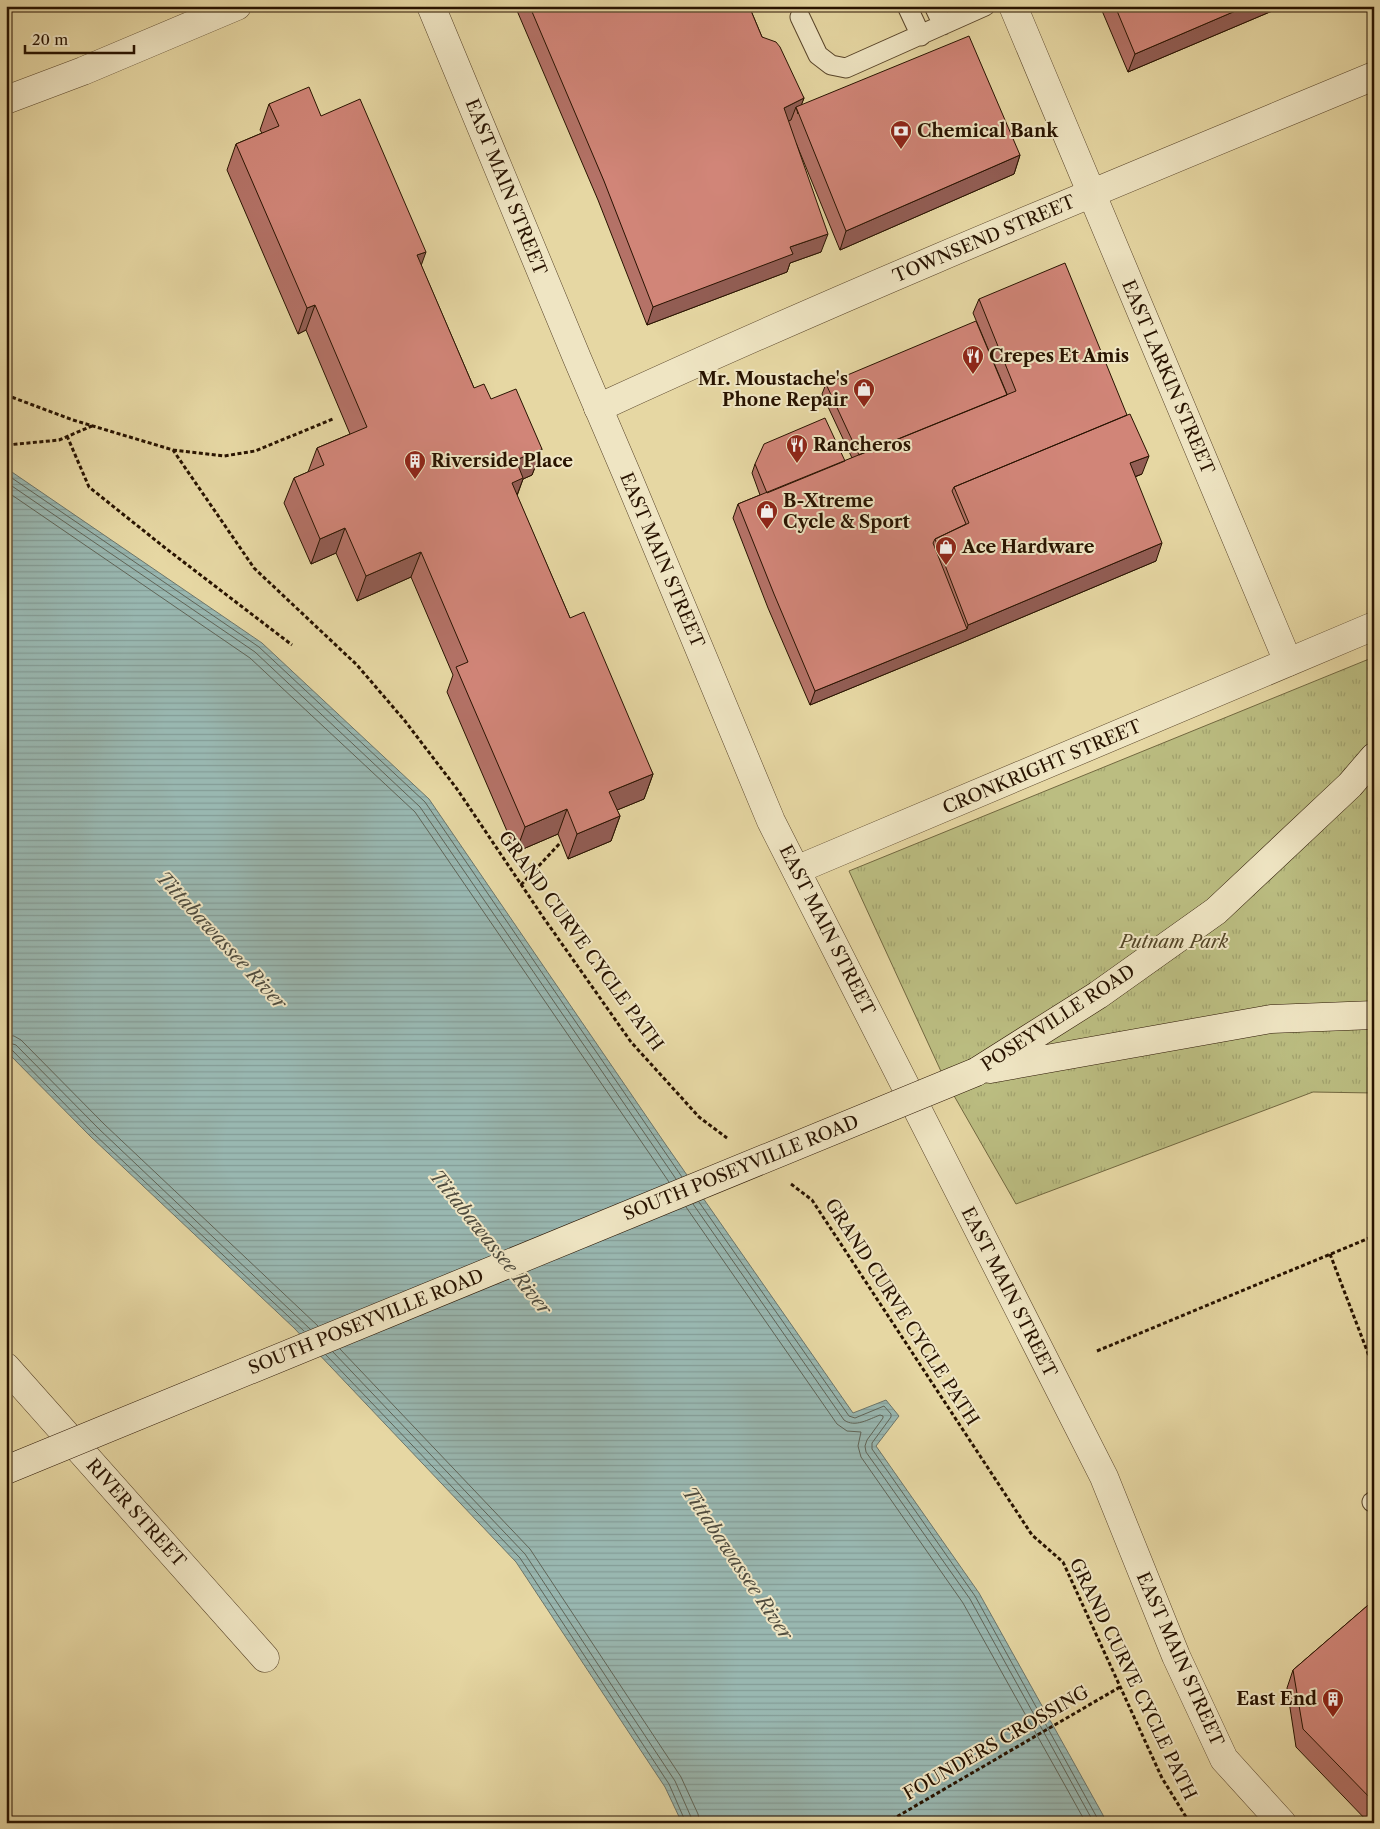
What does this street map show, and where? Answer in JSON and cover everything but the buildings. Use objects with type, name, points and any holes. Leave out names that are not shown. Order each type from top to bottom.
[{"type":"street","points":[[6,100],[82,71],[237,6]]},
{"type":"street","name":"EAST MAIN STREET","points":[[432,6],[767,812],[1104,1478],[1176,1656],[1224,1759],[1282,1823]]},
{"type":"street","name":"EAST LARKIN STREET","points":[[1013,6],[1288,662]]},
{"type":"street","name":"TOWNSEND STREET","points":[[598,408],[695,364],[1091,193],[1374,76]]},
{"type":"street","points":[[1288,662],[1374,626]]},
{"type":"street","name":"CRONKRIGHT STREET","points":[[796,870],[1288,662]]},
{"type":"street","name":"POSEYVILLE ROAD","points":[[976,1072],[1098,995],[1216,911],[1350,785],[1374,758]]},
{"type":"street","name":"POSEYVILLE ROAD","points":[[976,1072],[1271,1019],[1374,1015]]},
{"type":"street","name":"SOUTH POSEYVILLE ROAD","points":[[6,1470],[976,1072]]},
{"type":"street","name":"RIVER STREET","points":[[6,1367],[265,1658]]},
{"type":"lane","points":[[906,6],[921,36]]},
{"type":"lane","points":[[934,6],[943,25]]},
{"type":"lane","points":[[800,17],[818,55],[831,65],[846,68],[985,6]]},
{"type":"path","points":[[6,395],[92,426],[173,450],[224,456],[255,451],[333,419]]},
{"type":"path","points":[[7,445],[59,440],[92,426]]},
{"type":"path","points":[[67,436],[89,487],[292,645]]},
{"type":"path","name":"GRAND CURVE CYCLE PATH","points":[[173,450],[254,568],[357,665],[405,721],[456,789],[631,1042],[698,1117],[729,1139]]},
{"type":"path","points":[[521,885],[561,842]]},
{"type":"path","name":"GRAND CURVE CYCLE PATH","points":[[789,1184],[812,1200],[1032,1535],[1063,1562],[1162,1778],[1191,1823]]},
{"type":"path","points":[[1097,1351],[1374,1236]]},
{"type":"path","points":[[1330,1254],[1374,1369]]},
{"type":"path","name":"FOUNDERS CROSSING","points":[[886,1823],[1120,1687]]},
{"type":"green space","name":"Putnam Park","points":[[1374,657],[1374,1093],[1313,1092],[1016,1204],[945,1080],[849,871]]},
{"type":"water","name":"Tittabawassee River","points":[[6,468],[262,643],[429,799],[666,1145],[853,1413],[886,1400],[899,1416],[876,1446],[979,1593],[1106,1823],[682,1823],[665,1787],[516,1562],[294,1328],[91,1137],[6,1051]]},
{"type":"place","name":"Chemical Bank","points":[[901,150]]},
{"type":"place","name":"Crepes Et Amis","points":[[973,375]]},
{"type":"place","name":"Mr. Moustache's Phone Repair","points":[[864,408]]},
{"type":"place","name":"Rancheros","points":[[797,464]]},
{"type":"place","name":"Riverside Place","points":[[415,480]]},
{"type":"place","name":"B-Xtreme Cycle & Sport","points":[[767,530]]},
{"type":"place","name":"Ace Hardware","points":[[946,566]]},
{"type":"place","name":"East End","points":[[1333,1718]]}]
